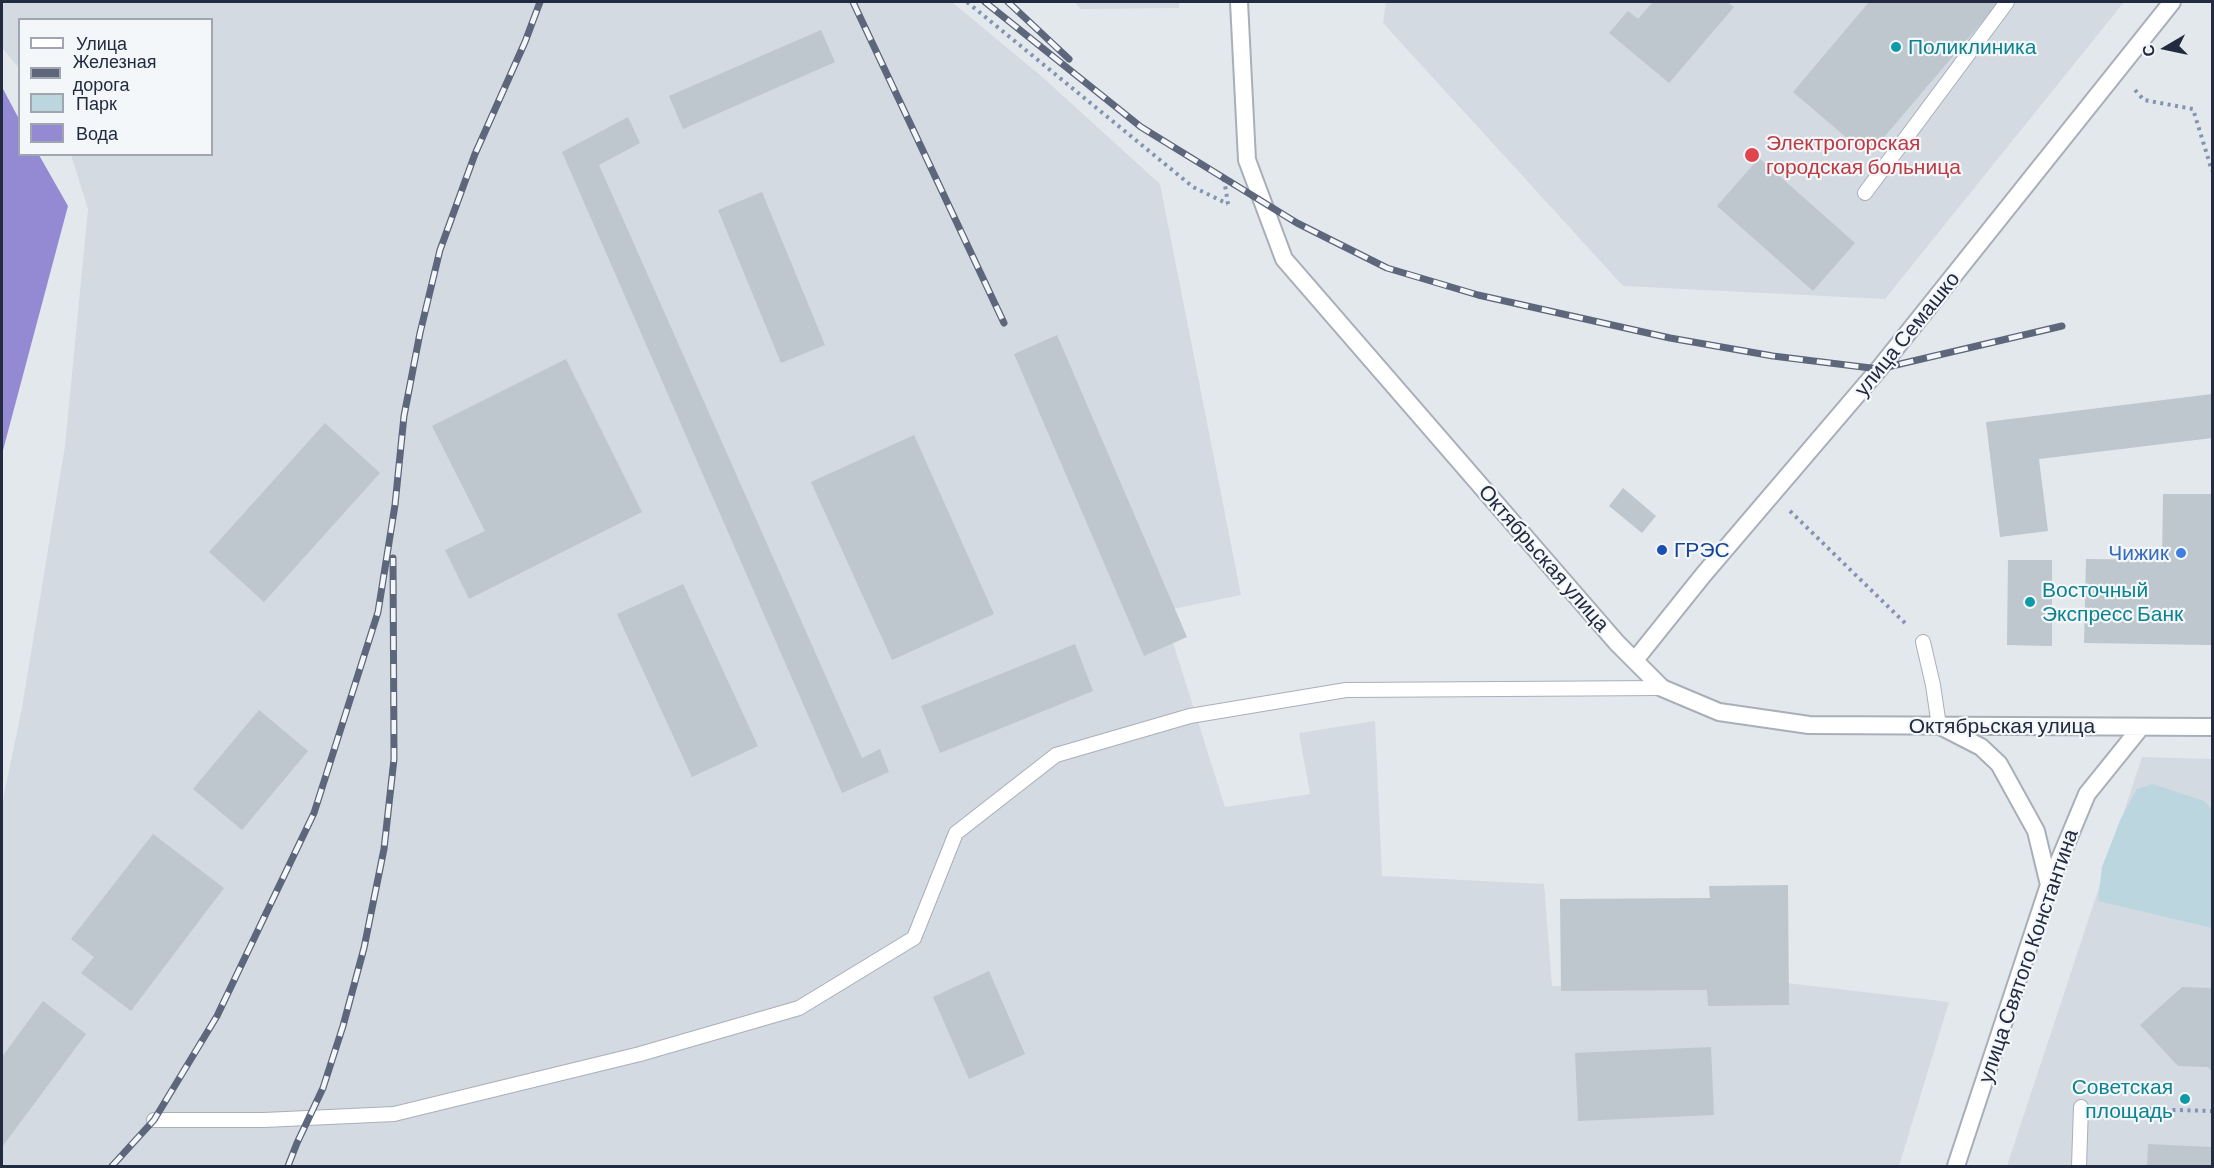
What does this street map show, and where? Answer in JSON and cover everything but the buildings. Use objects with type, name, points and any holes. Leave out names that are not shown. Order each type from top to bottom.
[{"type":"street","name":"Октябрьская улица","points":[[1239,2],[1247,160],[1284,259],[1617,643],[1662,688],[1719,712],[1809,725],[2212,727]]},
{"type":"street","name":"улица Семашко","points":[[1635,660],[1879,369],[2172,2]]},
{"type":"street","points":[[1938,726],[1981,747],[1999,764],[2036,831],[2049,885]]},
{"type":"street","name":"улица Святого Константина","points":[[1956,1167],[2049,885],[2087,794],[2141,727]]},
{"type":"lane","points":[[1864,193],[2007,2]]},
{"type":"lane","points":[[1923,642],[1933,685],[1938,726]]},
{"type":"lane","points":[[154,1120],[264,1120],[394,1114],[640,1054],[799,1008],[914,938],[956,833],[1056,755],[1178,719],[1346,690],[1662,688]]},
{"type":"lane","points":[[2079,1167],[2081,1107]]},
{"type":"path","points":[[967,2],[1193,187],[1228,204]]},
{"type":"path","points":[[2118,70],[2144,100],[2193,110],[2212,171]]},
{"type":"path","points":[[1770,497],[1796,514],[1923,642]]},
{"type":"path","points":[[2081,1107],[2212,1112]]},
{"type":"shaded area","points":[[2,2],[952,2],[1040,75],[1160,184],[1241,595],[1163,611],[1225,807],[1310,794],[1299,733],[1375,721],[1382,876],[1544,884],[1552,986],[1778,982],[1949,1002],[1899,1166],[2,1166],[2,804],[22,708],[65,446],[88,209],[71,156],[213,156],[213,18],[18,18],[18,67],[2,48]]},
{"type":"shaded area","points":[[1074,2],[1179,2],[1179,8],[1081,9]]},
{"type":"shaded area","name":"Электрогорская городская больница","points":[[1386,2],[2124,2],[1885,299],[1623,286],[1383,23]]},
{"type":"shaded area","points":[[2142,757],[2212,759],[2212,1166],[2007,1166]]},
{"type":"green space","points":[[2153,784],[2204,801],[2212,810],[2212,928],[2098,901],[2102,867],[2121,818],[2137,789]]},
{"type":"water","points":[[2,87],[18,117],[18,156],[40,156],[68,206],[2,454]]},
{"type":"railway","points":[[112,1166],[154,1120],[217,1016],[314,813],[378,612],[395,505],[404,416],[420,333],[440,250],[475,154],[525,42],[540,2]]},
{"type":"railway","points":[[853,2],[1004,323]]},
{"type":"railway","points":[[985,2],[1141,127],[1297,223],[1387,268],[1478,295],[1670,338],[1773,356],[1879,369],[2062,326]]},
{"type":"railway","points":[[1008,2],[1069,59]]},
{"type":"railway","points":[[288,1166],[323,1088],[343,1026],[364,948],[384,849],[394,759],[393,558]]},
{"type":"place","name":"Поликлиника","points":[[1896,47]]},
{"type":"place","name":"Электрогорская городская больница","points":[[1752,155]]},
{"type":"place","name":"ГРЭС","points":[[1662,550]]},
{"type":"place","name":"Чижик","points":[[2181,553]]},
{"type":"place","name":"Восточный Экспресс Банк","points":[[2030,602]]},
{"type":"place","name":"Советская площадь","points":[[2185,1099]]}]
